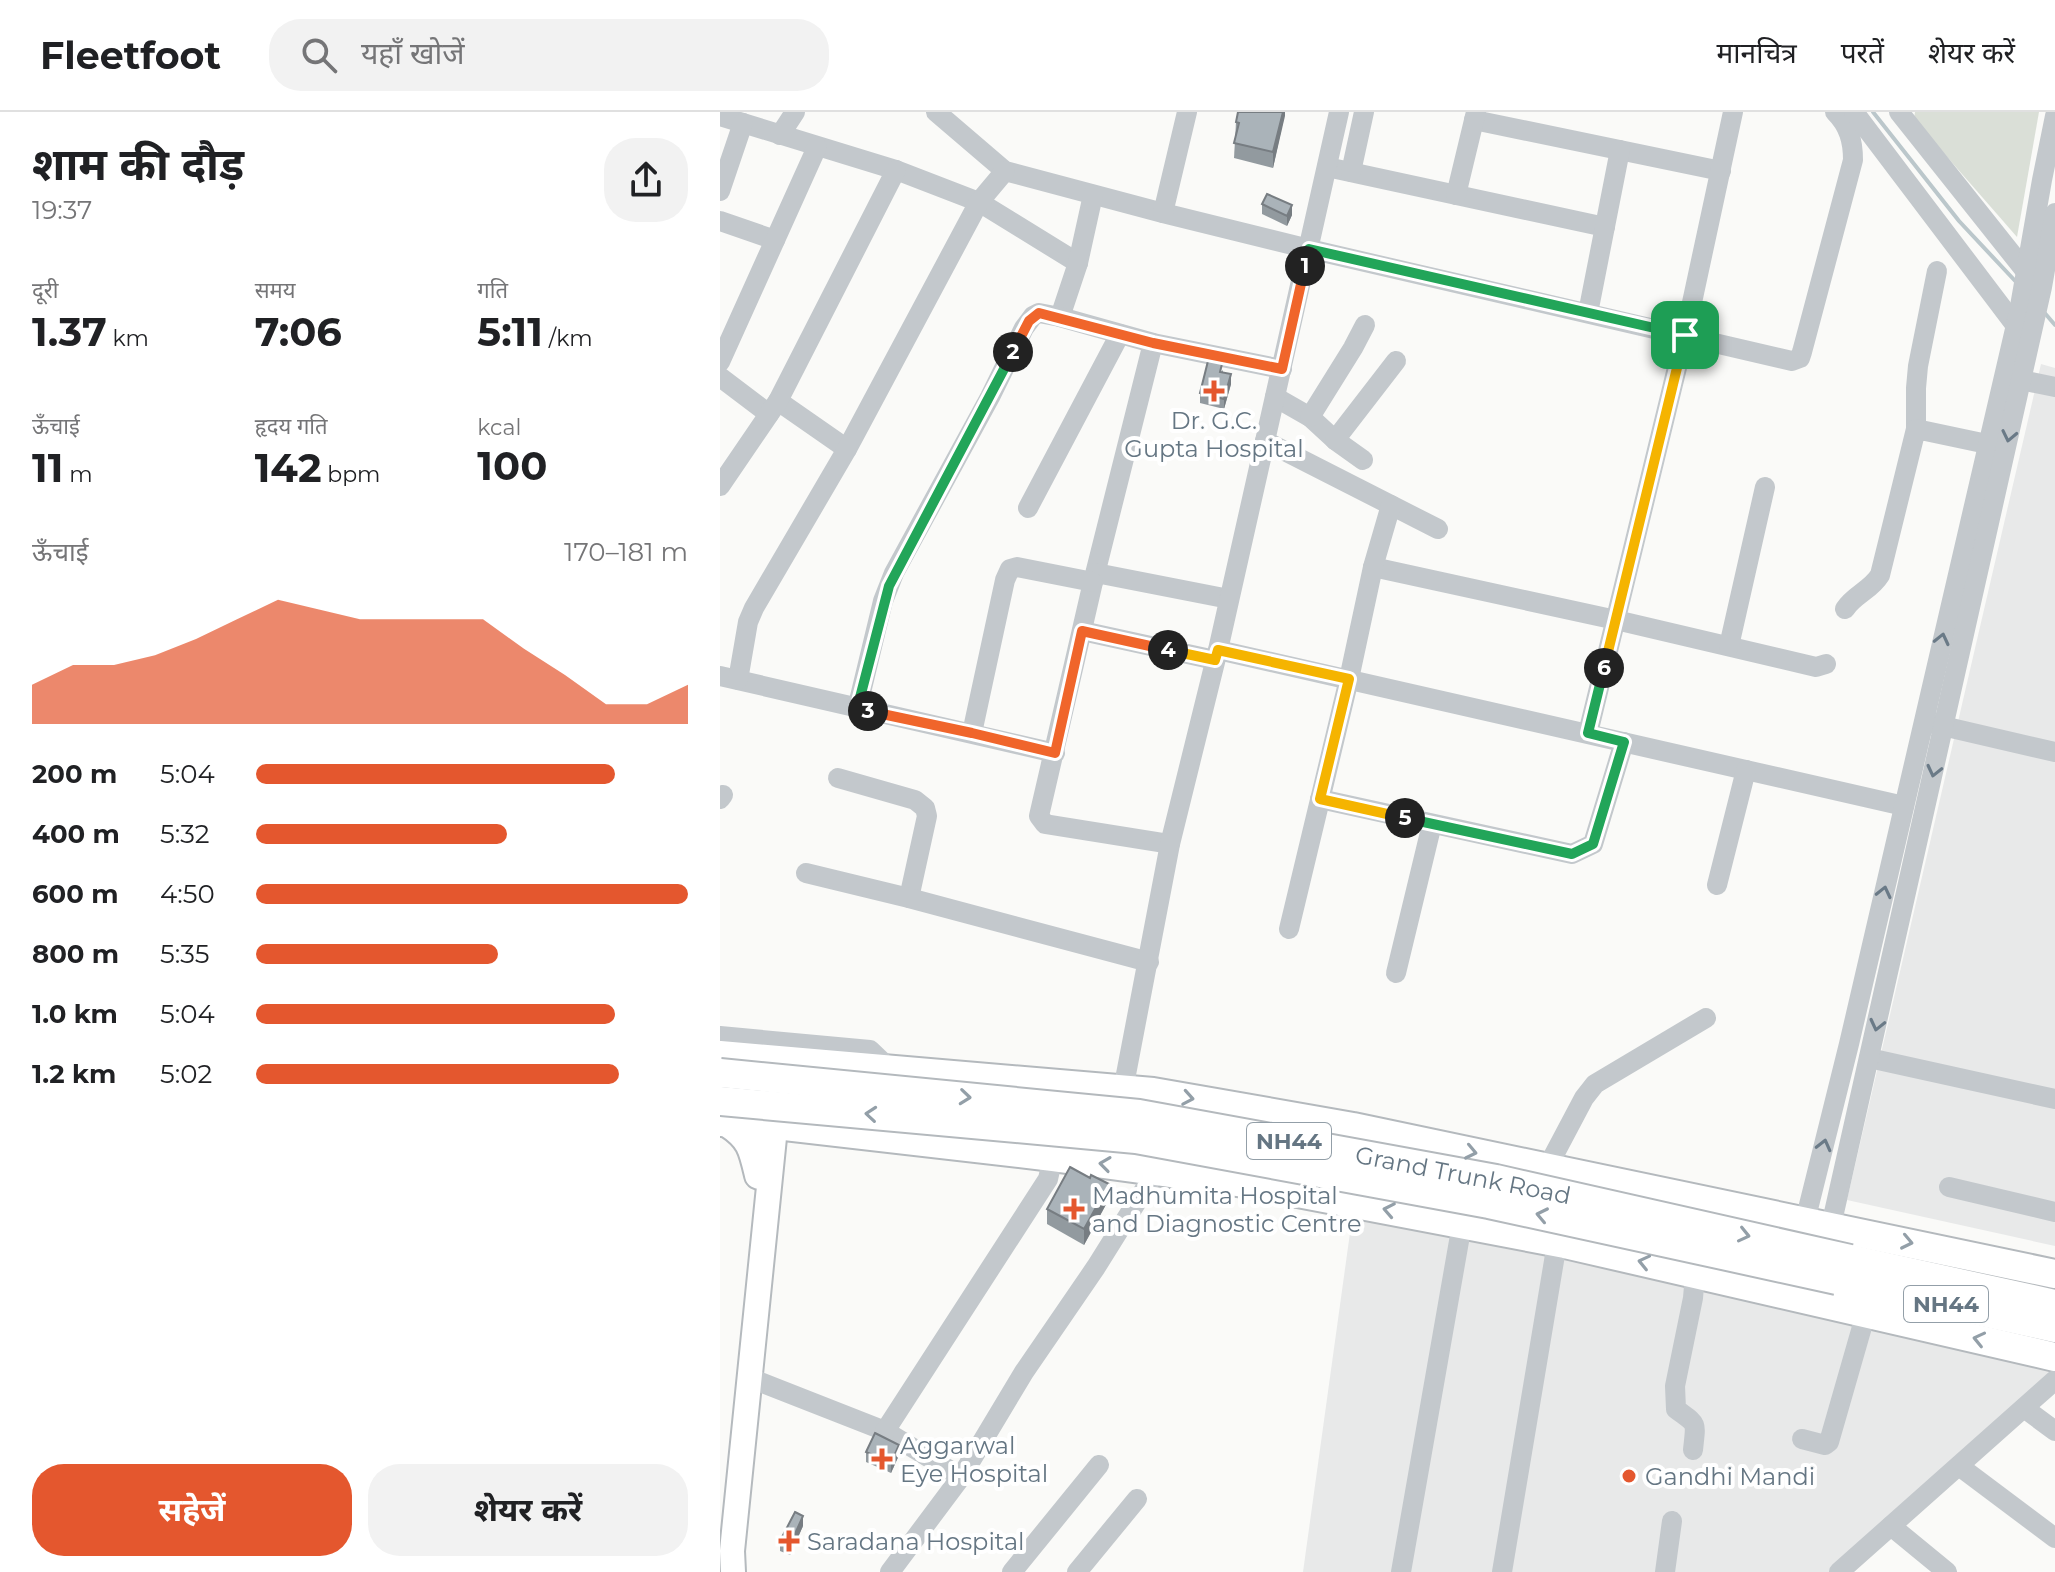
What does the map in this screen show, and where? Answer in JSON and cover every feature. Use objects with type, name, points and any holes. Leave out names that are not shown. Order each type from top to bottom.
[{"type":"highway","points":[[720,1055],[1153,1092],[1353,1127],[2055,1274]]},
{"type":"highway","name":"Grand Trunk Road","points":[[720,1073],[1139,1114],[1496,1179],[2055,1328]]},
{"type":"highway","points":[[1234,1181],[1241,1108]]},
{"type":"highway","points":[[739,1124],[1053,1157],[1234,1181],[1557,1243],[2055,1357]]},
{"type":"highway","points":[[739,1124],[753,1150],[759,1175]]},
{"type":"highway","name":"Grand Trunk Road","points":[[739,1124],[1136,1139],[1843,1270],[2055,1304]]},
{"type":"main road","points":[[730,1572],[750,1378],[739,1124],[782,1061]]},
{"type":"main road","points":[[720,1549],[759,1175]]},
{"type":"street","points":[[780,135],[795,112]]},
{"type":"street","points":[[936,112],[959,120],[1005,171],[1309,249],[1792,361],[1800,358],[1853,160],[1853,143],[1846,125],[1835,112]]},
{"type":"street","points":[[1163,213],[1187,112]]},
{"type":"street","points":[[1123,1090],[1170,844],[1339,112]]},
{"type":"street","points":[[1351,172],[1364,112]]},
{"type":"street","points":[[1588,733],[1685,335],[1733,112]]},
{"type":"street","points":[[1854,112],[2022,323]]},
{"type":"street","points":[[1899,112],[2035,280]]},
{"type":"street","points":[[720,116],[896,170],[979,202],[1078,263]]},
{"type":"street","points":[[1456,195],[1475,116],[1721,171]]},
{"type":"street","points":[[2035,280],[2042,180],[2055,116]]},
{"type":"street","points":[[720,191],[743,123]]},
{"type":"street","points":[[720,362],[817,147]]},
{"type":"street","points":[[1588,313],[1620,150]]},
{"type":"street","points":[[1327,167],[1605,227]]},
{"type":"street","points":[[720,486],[773,408],[896,170]]},
{"type":"street","points":[[1005,171],[979,202],[847,449],[754,608],[729,678],[1055,753]]},
{"type":"street","points":[[1060,317],[1078,263],[1093,195]]},
{"type":"street","points":[[1818,1224],[1869,1058],[1945,727],[2022,323],[2055,213]]},
{"type":"street","points":[[720,221],[775,240]]},
{"type":"street","points":[[1845,609],[1880,575],[1916,429],[1918,366],[1937,271]]},
{"type":"street","points":[[857,709],[883,601],[894,573],[1029,321],[1039,313],[1153,343],[1282,369]]},
{"type":"street","points":[[1310,417],[1365,325]]},
{"type":"street","points":[[1028,508],[1120,334]]},
{"type":"street","points":[[1153,343],[1039,811],[1045,824],[1170,844]]},
{"type":"street","points":[[1335,440],[1396,361]]},
{"type":"street","points":[[2012,378],[2055,387]]},
{"type":"street","points":[[1818,1224],[1849,1044],[1987,444],[2012,378]]},
{"type":"street","points":[[723,387],[773,408],[847,449]]},
{"type":"street","points":[[1275,397],[1310,417],[1363,460]]},
{"type":"street","points":[[1916,429],[1987,444]]},
{"type":"street","points":[[1265,441],[1438,529]]},
{"type":"street","points":[[1729,646],[1765,487]]},
{"type":"street","points":[[1289,929],[1373,567],[1391,505]]},
{"type":"street","points":[[972,733],[1010,569],[1017,567],[1229,599]]},
{"type":"street","points":[[1373,567],[1816,667],[1826,664]]},
{"type":"street","points":[[1082,631],[1349,679],[1904,806]]},
{"type":"street","points":[[1923,722],[2055,752]]},
{"type":"street","points":[[1320,799],[1576,854],[1593,844],[1624,742]]},
{"type":"street","points":[[1717,885],[1746,770]]},
{"type":"street","points":[[838,778],[915,800],[925,808],[927,816],[909,898]]},
{"type":"street","points":[[1396,973],[1432,824]]},
{"type":"street","points":[[806,873],[1149,962]]},
{"type":"street","points":[[1547,1168],[1584,1098],[1595,1084],[1706,1018]]},
{"type":"street","points":[[720,1036],[870,1050],[892,1071]]},
{"type":"street","points":[[1869,1058],[2055,1099]]},
{"type":"street","points":[[885,1431],[1048,1179],[1053,1157]]},
{"type":"street","points":[[890,1572],[961,1477],[1024,1372],[1096,1267],[1156,1171]]},
{"type":"street","points":[[1949,1187],[2055,1212]]},
{"type":"street","points":[[1401,1572],[1462,1224]]},
{"type":"street","points":[[1502,1572],[1557,1243]]},
{"type":"street","points":[[1693,1450],[1695,1424],[1676,1409],[1675,1386],[1695,1274]]},
{"type":"street","points":[[1802,1439],[1825,1445],[1829,1442],[1866,1313]]},
{"type":"street","points":[[750,1378],[885,1431],[961,1477]]},
{"type":"street","points":[[1839,1572],[2055,1380]]},
{"type":"street","points":[[2024,1408],[2055,1431]]},
{"type":"street","points":[[1012,1572],[1099,1465]]},
{"type":"street","points":[[1959,1466],[2055,1538]]},
{"type":"street","points":[[1077,1572],[1137,1499]]},
{"type":"street","points":[[1665,1572],[1672,1521]]},
{"type":"street","points":[[1891,1526],[1947,1572]]},
{"type":"street","points":[[720,1549],[730,1572]]},
{"type":"shaded area","points":[[1915,112],[2039,112],[2017,237],[1914,119]]},
{"type":"shaded area","points":[[2041,364],[2055,368],[2055,1246],[1847,1200]]},
{"type":"shaded area","name":"Gandhi Mandi","points":[[1354,1204],[2055,1357],[2055,1379],[1829,1572],[1303,1572]]},
{"type":"building","points":[[1238,112],[1283,112],[1273,152],[1234,143]]},
{"type":"building","points":[[1267,194],[1292,205],[1287,216],[1262,204]]},
{"type":"building","points":[[1209,357],[1223,360],[1220,372],[1231,374],[1224,399],[1200,393]]},
{"type":"building","points":[[1070,1167],[1109,1184],[1084,1229],[1047,1209]]},
{"type":"building","points":[[875,1433],[899,1445],[891,1463],[866,1452]]},
{"type":"building","points":[[795,1512],[803,1516],[790,1545],[780,1541]]},
{"type":"waterway","points":[[1873,112],[1959,221],[2018,284]]},
{"type":"waterway","points":[[2043,311],[2055,325]]},
{"type":"place","name":"Dr. G.C. Gupta Hospital","points":[[1214,391]]},
{"type":"place","name":"Madhumita Hospital and Diagnostic Centre","points":[[1074,1209]]},
{"type":"place","name":"Aggarwal Eye Hospital","points":[[882,1459]]},
{"type":"place","name":"Gandhi Mandi","points":[[1629,1476]]},
{"type":"place","name":"Saradana Hospital","points":[[789,1541]]},
{"type":"route","points":[[1309,249],[1685,335],[1588,733],[1624,742],[1593,844],[1576,854],[1320,799],[1349,679],[1218,650],[1215,660],[1082,631],[1055,753],[857,709],[883,601],[894,573],[1024,328],[1039,313],[1153,343],[1282,369],[1309,249]]}]
